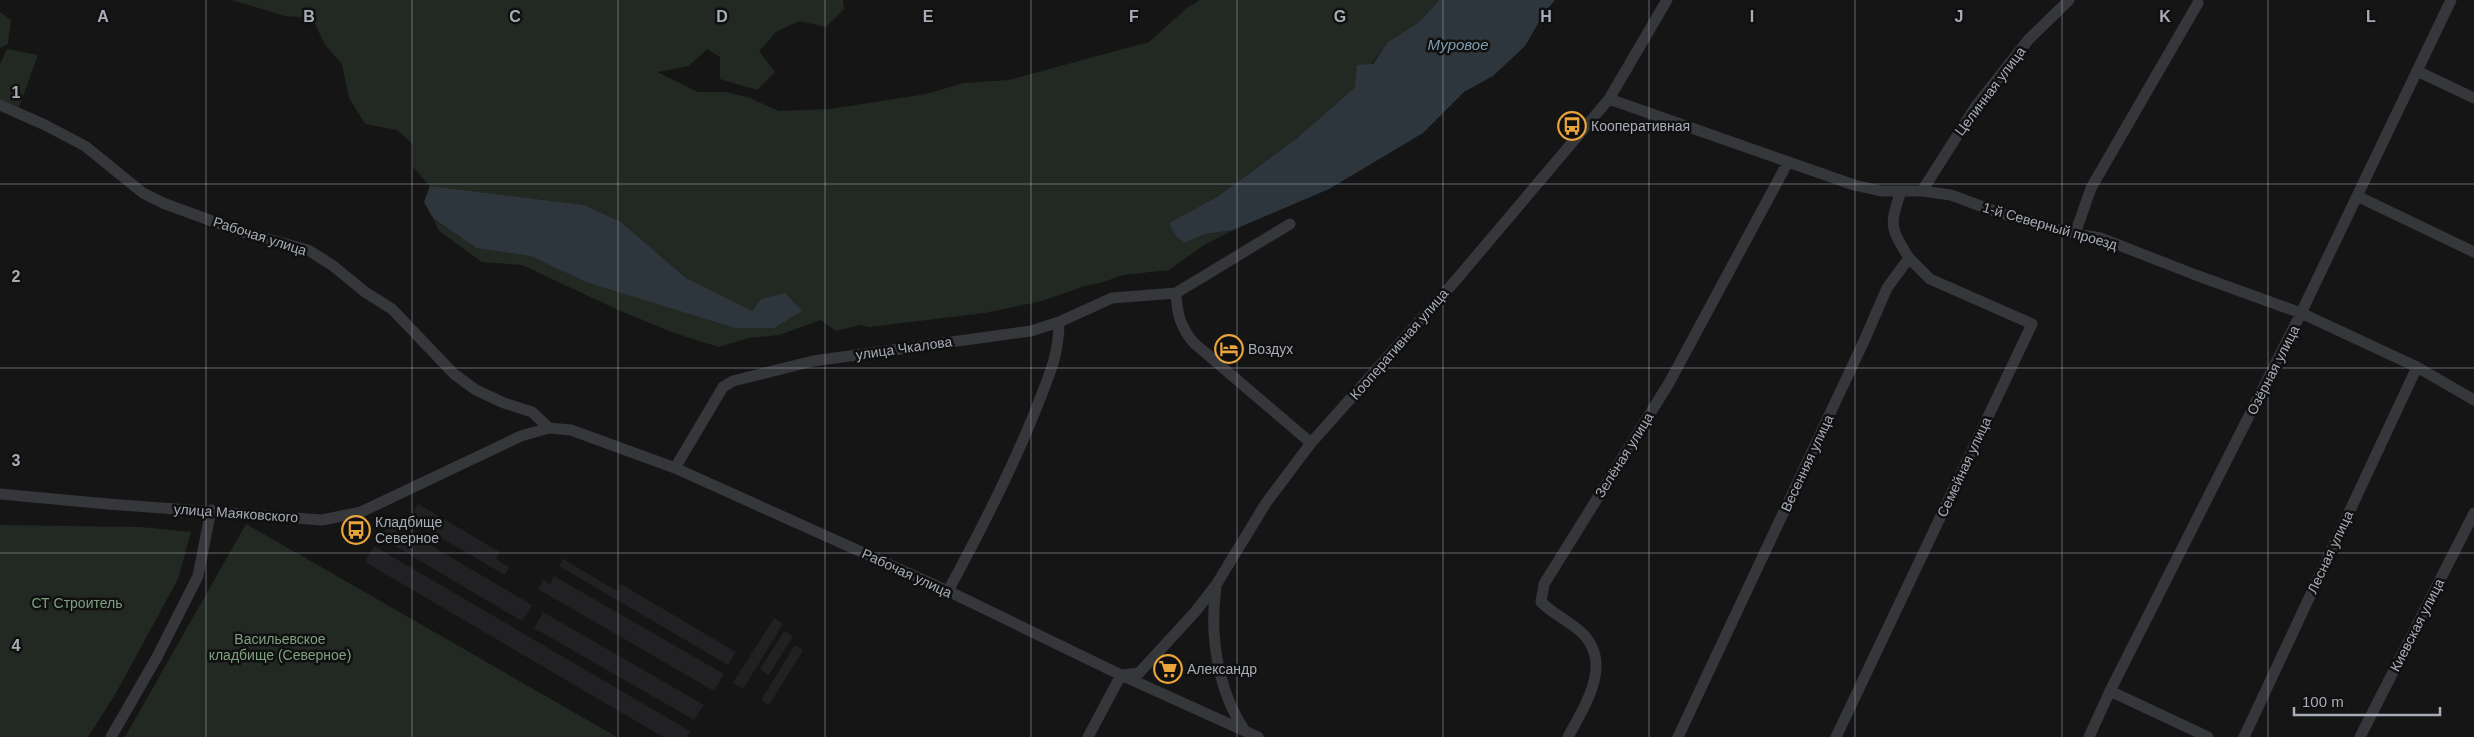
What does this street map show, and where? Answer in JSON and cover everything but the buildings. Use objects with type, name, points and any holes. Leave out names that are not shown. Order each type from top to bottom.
[{"type":"street","name":"Кооперативная улица","points":[[1121,675],[1139,673],[1196,612],[1216,585],[1266,503],[1311,443],[1456,280],[1609,99],[1667,0]]},
{"type":"street","name":"Целинная улица","points":[[1922,191],[1976,106],[2029,39],[2069,0]]},
{"type":"street","name":"Озёрная улица","points":[[2089,737],[2110,691],[2301,313],[2451,0]]},
{"type":"street","points":[[2075,234],[2091,188],[2198,3]]},
{"type":"street","points":[[2417,71],[2474,98]]},
{"type":"street","name":"1-й Северный проезд","points":[[1609,99],[1854,185],[1881,191],[1922,191],[1951,196],[2075,234],[2101,238],[2301,313],[2417,367],[2474,400]]},
{"type":"street","name":"Рабочая улица","points":[[0,105],[45,125],[85,146],[143,193],[163,203],[239,231],[308,250],[392,309],[454,374],[476,390],[504,403],[532,412],[549,428]]},
{"type":"street","name":"Зелёная улица","points":[[1568,737],[1589,696],[1596,671],[1593,644],[1579,630],[1554,614],[1541,602],[1544,584],[1669,383],[1788,162]]},
{"type":"street","points":[[1901,191],[1891,220],[1897,239],[1908,258]]},
{"type":"street","points":[[2357,196],[2474,252]]},
{"type":"street","name":"улица Чкалова","points":[[676,468],[723,387],[741,378],[813,361],[1031,331],[1059,322],[1112,298],[1176,293],[1290,224]]},
{"type":"street","name":"Весенняя улица","points":[[1678,737],[1860,350],[1887,288],[1908,258]]},
{"type":"street","name":"Семейная улица","points":[[1836,737],[2032,324],[1930,279],[1908,258]]},
{"type":"street","points":[[1176,293],[1178,316],[1184,332],[1194,343],[1311,443]]},
{"type":"street","points":[[948,591],[984,524],[1021,447],[1059,344],[1059,322]]},
{"type":"street","name":"Лесная улица","points":[[2244,737],[2417,367]]},
{"type":"street","name":"Рабочая улица","points":[[461,465],[521,436],[549,428],[571,430],[676,468],[948,591],[1121,675],[1258,737]]},
{"type":"street","name":"улица Маяковского","points":[[0,494],[322,520],[361,512],[461,465]]},
{"type":"street","points":[[111,737],[157,657],[198,576],[211,510]]},
{"type":"street","name":"Киевская улица","points":[[2360,737],[2474,513]]},
{"type":"street","points":[[1216,585],[1213,607],[1214,631],[1223,685],[1232,711],[1245,732]]},
{"type":"street","points":[[1088,737],[1121,675]]},
{"type":"street","points":[[2110,691],[2208,737]]},
{"type":"shaded area","points":[[418,504],[500,552],[496,559],[509,567],[505,575],[409,519]]},
{"type":"shaded area","points":[[391,522],[532,605],[522,621],[381,538]]},
{"type":"shaded area","points":[[374,546],[690,731],[687,737],[663,737],[365,562]]},
{"type":"shaded area","points":[[563,559],[617,591],[621,584],[736,652],[728,665],[559,566]]},
{"type":"shaded area","points":[[554,576],[724,674],[714,691],[538,589],[543,580],[550,584]]},
{"type":"shaded area","points":[[543,612],[704,705],[694,720],[534,628]]},
{"type":"shaded area","points":[[774,618],[783,624],[743,689],[733,683]]},
{"type":"shaded area","points":[[784,631],[793,636],[769,675],[760,669]]},
{"type":"shaded area","points":[[795,645],[803,650],[769,705],[761,700]]},
{"type":"green space","points":[[232,0],[843,0],[844,9],[826,27],[799,21],[776,32],[759,51],[775,72],[757,90],[720,79],[720,57],[707,49],[689,66],[657,72],[698,92],[726,92],[750,98],[779,111],[830,109],[926,94],[963,83],[1009,80],[1149,42],[1188,7],[1200,0],[1439,0],[1419,22],[1387,43],[1355,87],[1296,139],[1217,197],[1170,223],[1185,243],[1205,234],[1233,230],[1253,220],[1204,245],[1169,270],[1123,275],[1042,301],[985,313],[869,327],[860,325],[836,331],[821,320],[779,335],[749,338],[719,347],[674,333],[616,309],[522,265],[482,262],[439,231],[433,218],[476,248],[530,256],[586,282],[774,328],[761,299],[752,311],[686,278],[621,222],[585,205],[430,186],[413,167],[413,144],[397,130],[365,124],[349,98],[342,64],[325,45],[312,18],[285,16]]},
{"type":"green space","points":[[0,12],[11,20],[8,44],[0,48]]},
{"type":"green space","points":[[7,49],[38,55],[19,107],[0,100],[0,64]]},
{"type":"green space","name":"Васильевское кладбище (Северное)","points":[[246,524],[617,737],[125,737]]},
{"type":"green space","name":"СТ Строитель","points":[[0,525],[141,527],[191,532],[178,579],[116,693],[88,737],[0,737]]},
{"type":"water","name":"Муровое","points":[[1439,0],[1555,0],[1543,15],[1525,46],[1493,76],[1464,92],[1423,133],[1329,189],[1233,230],[1205,234],[1185,243],[1175,235],[1169,223],[1217,197],[1296,139],[1355,87],[1357,65],[1373,64],[1387,43],[1419,22]]},
{"type":"water","points":[[430,186],[585,205],[621,222],[686,278],[752,311],[761,299],[785,293],[802,311],[774,328],[735,328],[586,282],[530,256],[476,248],[433,218],[424,202]]},
{"type":"place","name":"Кооперативная","points":[[1572,126]]},
{"type":"place","name":"Воздух","points":[[1229,349]]},
{"type":"place","name":"Кладбище Северное","points":[[356,530]]},
{"type":"place","name":"Александр","points":[[1168,669]]}]
